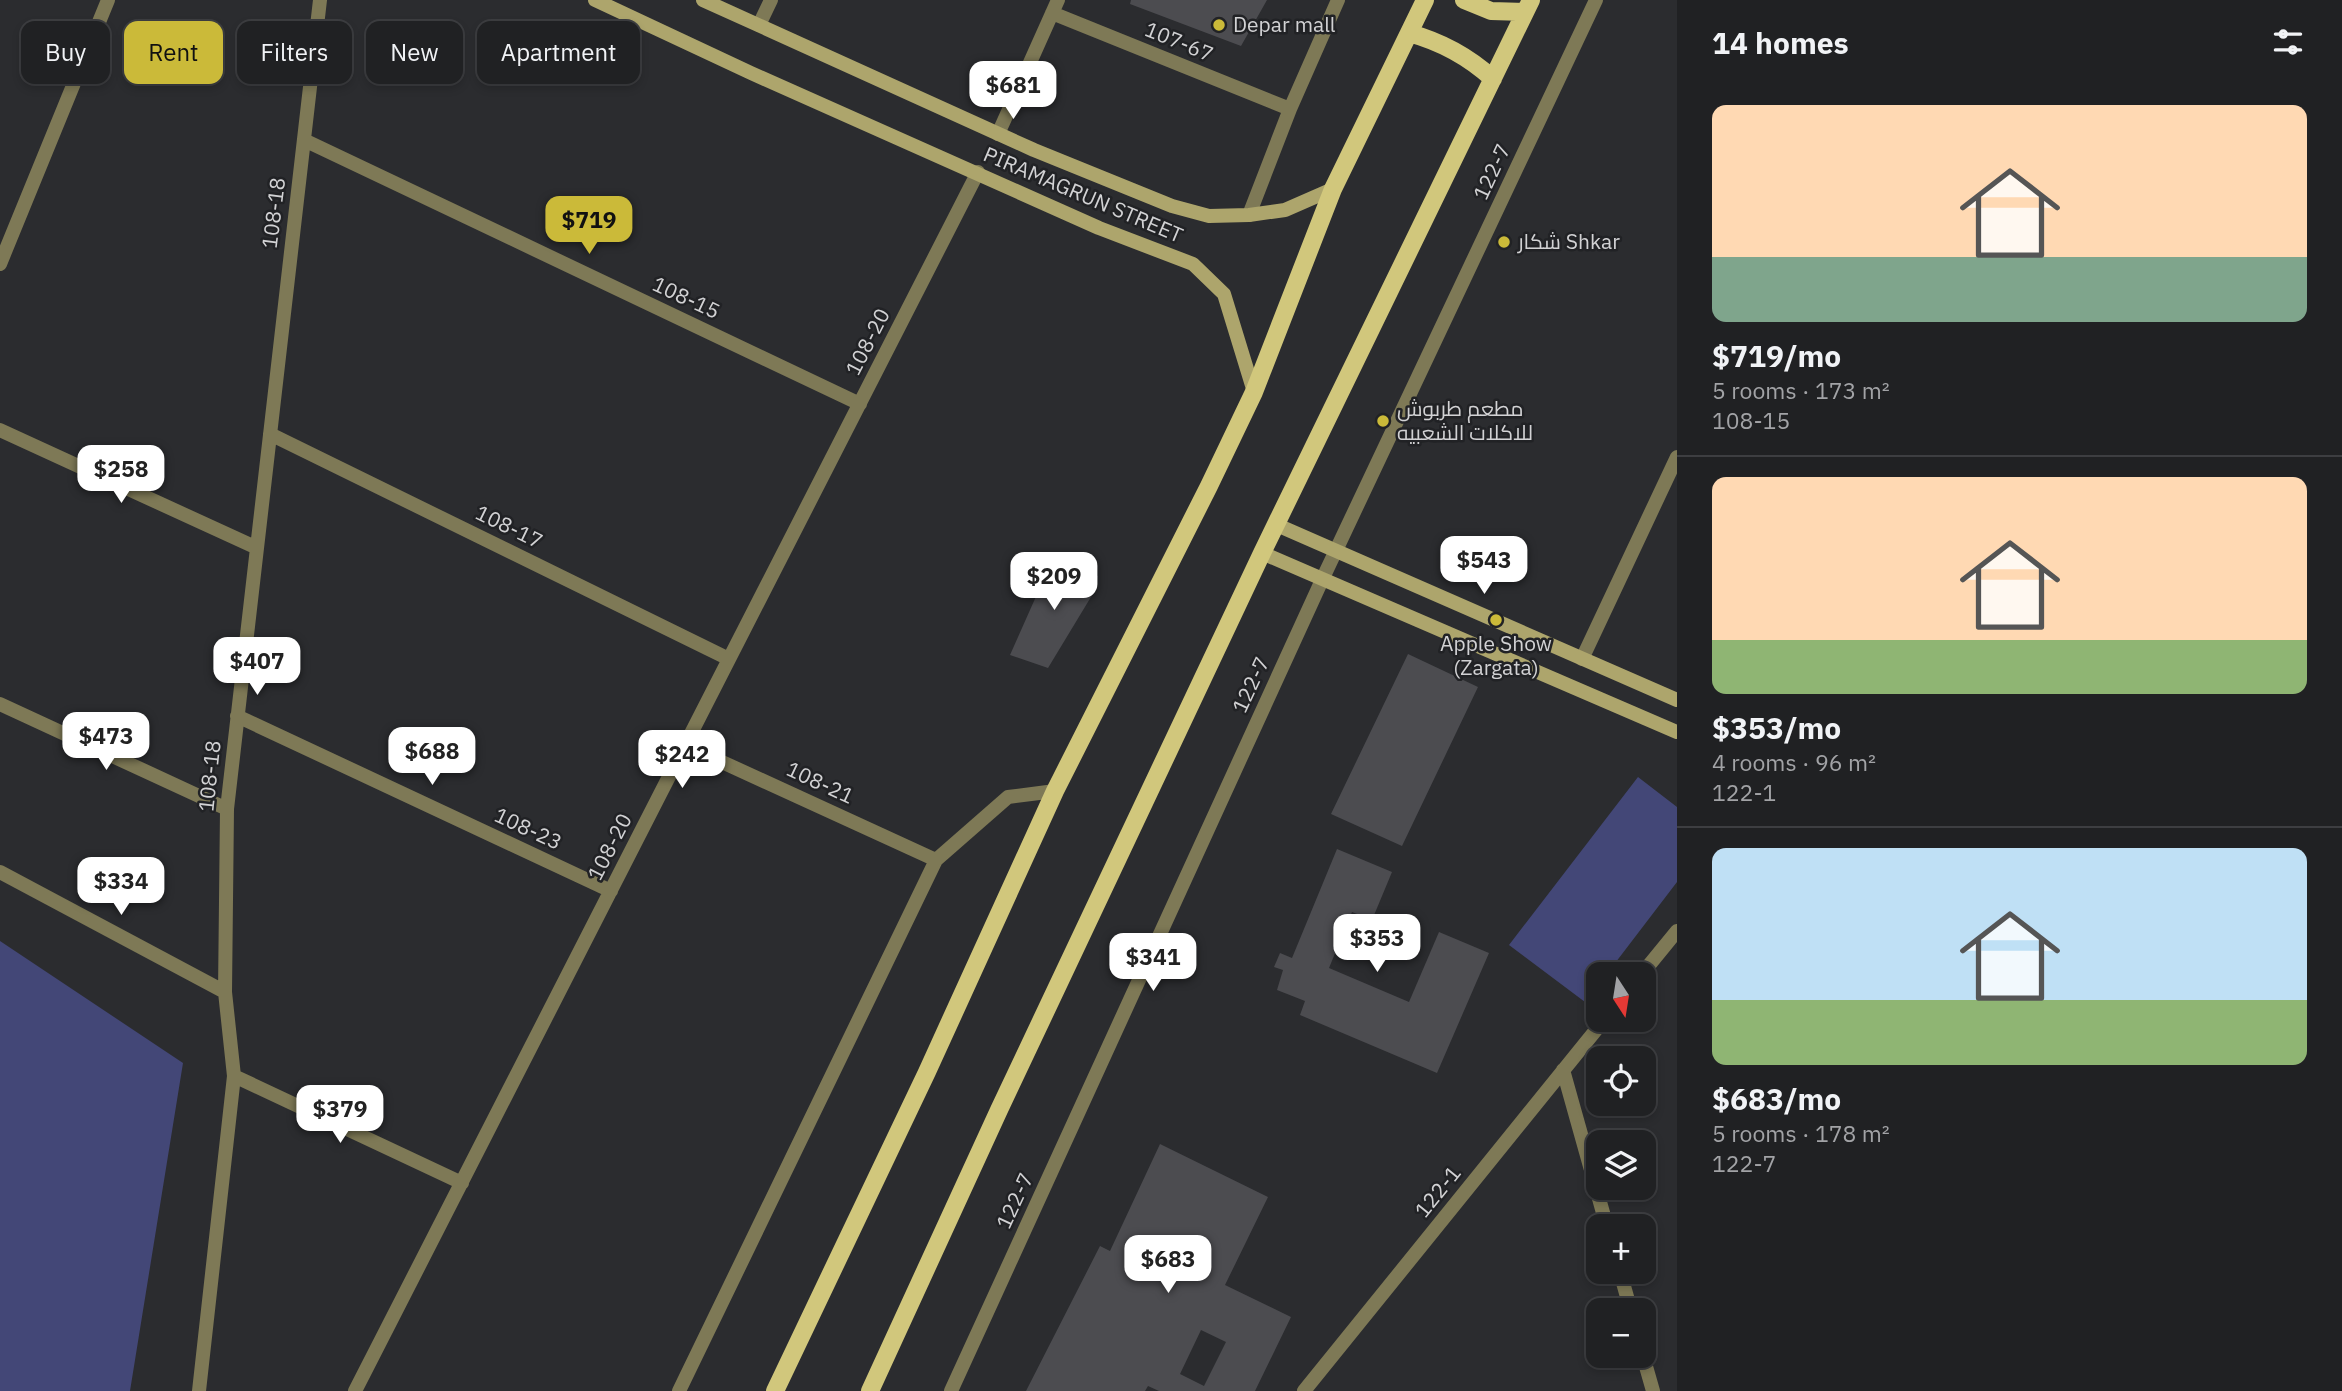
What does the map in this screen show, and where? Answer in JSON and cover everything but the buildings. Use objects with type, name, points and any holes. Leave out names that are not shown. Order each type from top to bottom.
[{"type":"main road","name":"PIRAMAGRUN STREET","points":[[595,0],[751,73],[1099,228],[1192,264],[1224,294],[1254,392]]},
{"type":"main road","name":"PIRAMAGRUN STREET","points":[[703,0],[998,134],[1172,206],[1209,216],[1249,215],[1285,210],[1333,189]]},
{"type":"main road","points":[[775,1391],[927,1072],[1055,791],[1254,392],[1333,189],[1424,0]]},
{"type":"main road","points":[[1464,0],[1491,11],[1528,6]]},
{"type":"main road","points":[[870,1391],[999,1110],[1262,553],[1528,6]]},
{"type":"main road","points":[[1409,33],[1428,38],[1463,55],[1493,79]]},
{"type":"main road","points":[[1277,525],[1677,700]]},
{"type":"main road","points":[[1262,553],[1677,732]]},
{"type":"street","points":[[0,264],[108,0]]},
{"type":"street","name":"108-18","points":[[199,1391],[234,1076],[225,992],[227,809],[320,0]]},
{"type":"street","points":[[759,25],[771,0]]},
{"type":"street","points":[[1249,215],[1290,109],[1338,0]]},
{"type":"street","name":"122-7","points":[[951,1391],[1322,580],[1596,0]]},
{"type":"street","points":[[998,134],[1055,7]]},
{"type":"street","name":"107-67","points":[[1055,7],[1290,109]]},
{"type":"street","name":"108-15","points":[[304,140],[860,404]]},
{"type":"street","name":"108-20","points":[[355,1391],[978,172]]},
{"type":"street","points":[[0,430],[257,548]]},
{"type":"street","name":"108-17","points":[[270,434],[729,659]]},
{"type":"street","points":[[1582,659],[1677,457]]},
{"type":"street","points":[[0,704],[227,809]]},
{"type":"street","name":"108-23","points":[[237,716],[611,891]]},
{"type":"street","name":"108-21","points":[[685,745],[936,860]]},
{"type":"street","points":[[679,1391],[936,860],[1008,797],[1055,791]]},
{"type":"street","points":[[0,872],[225,992]]},
{"type":"street","points":[[1652,962],[1677,931]]},
{"type":"street","name":"122-1","points":[[1304,1391],[1594,1032]]},
{"type":"street","points":[[1563,1070],[1603,1214]]},
{"type":"street","points":[[234,1076],[462,1183]]},
{"type":"street","points":[[1646,1368],[1653,1391]]},
{"type":"shaded area","points":[[1638,777],[1677,807],[1677,882],[1616,962],[1586,962],[1585,1002],[1509,945]]},
{"type":"shaded area","points":[[0,941],[183,1063],[130,1391],[0,1391]]},
{"type":"place","name":"Depar mall","points":[[1219,25]]},
{"type":"place","name":"شکار Shkar","points":[[1504,242]]},
{"type":"place","name":"مطعم طربوش للاكلات الشعبيه","points":[[1383,421]]},
{"type":"place","name":"Apple Show (Zargata)","points":[[1496,620]]}]
